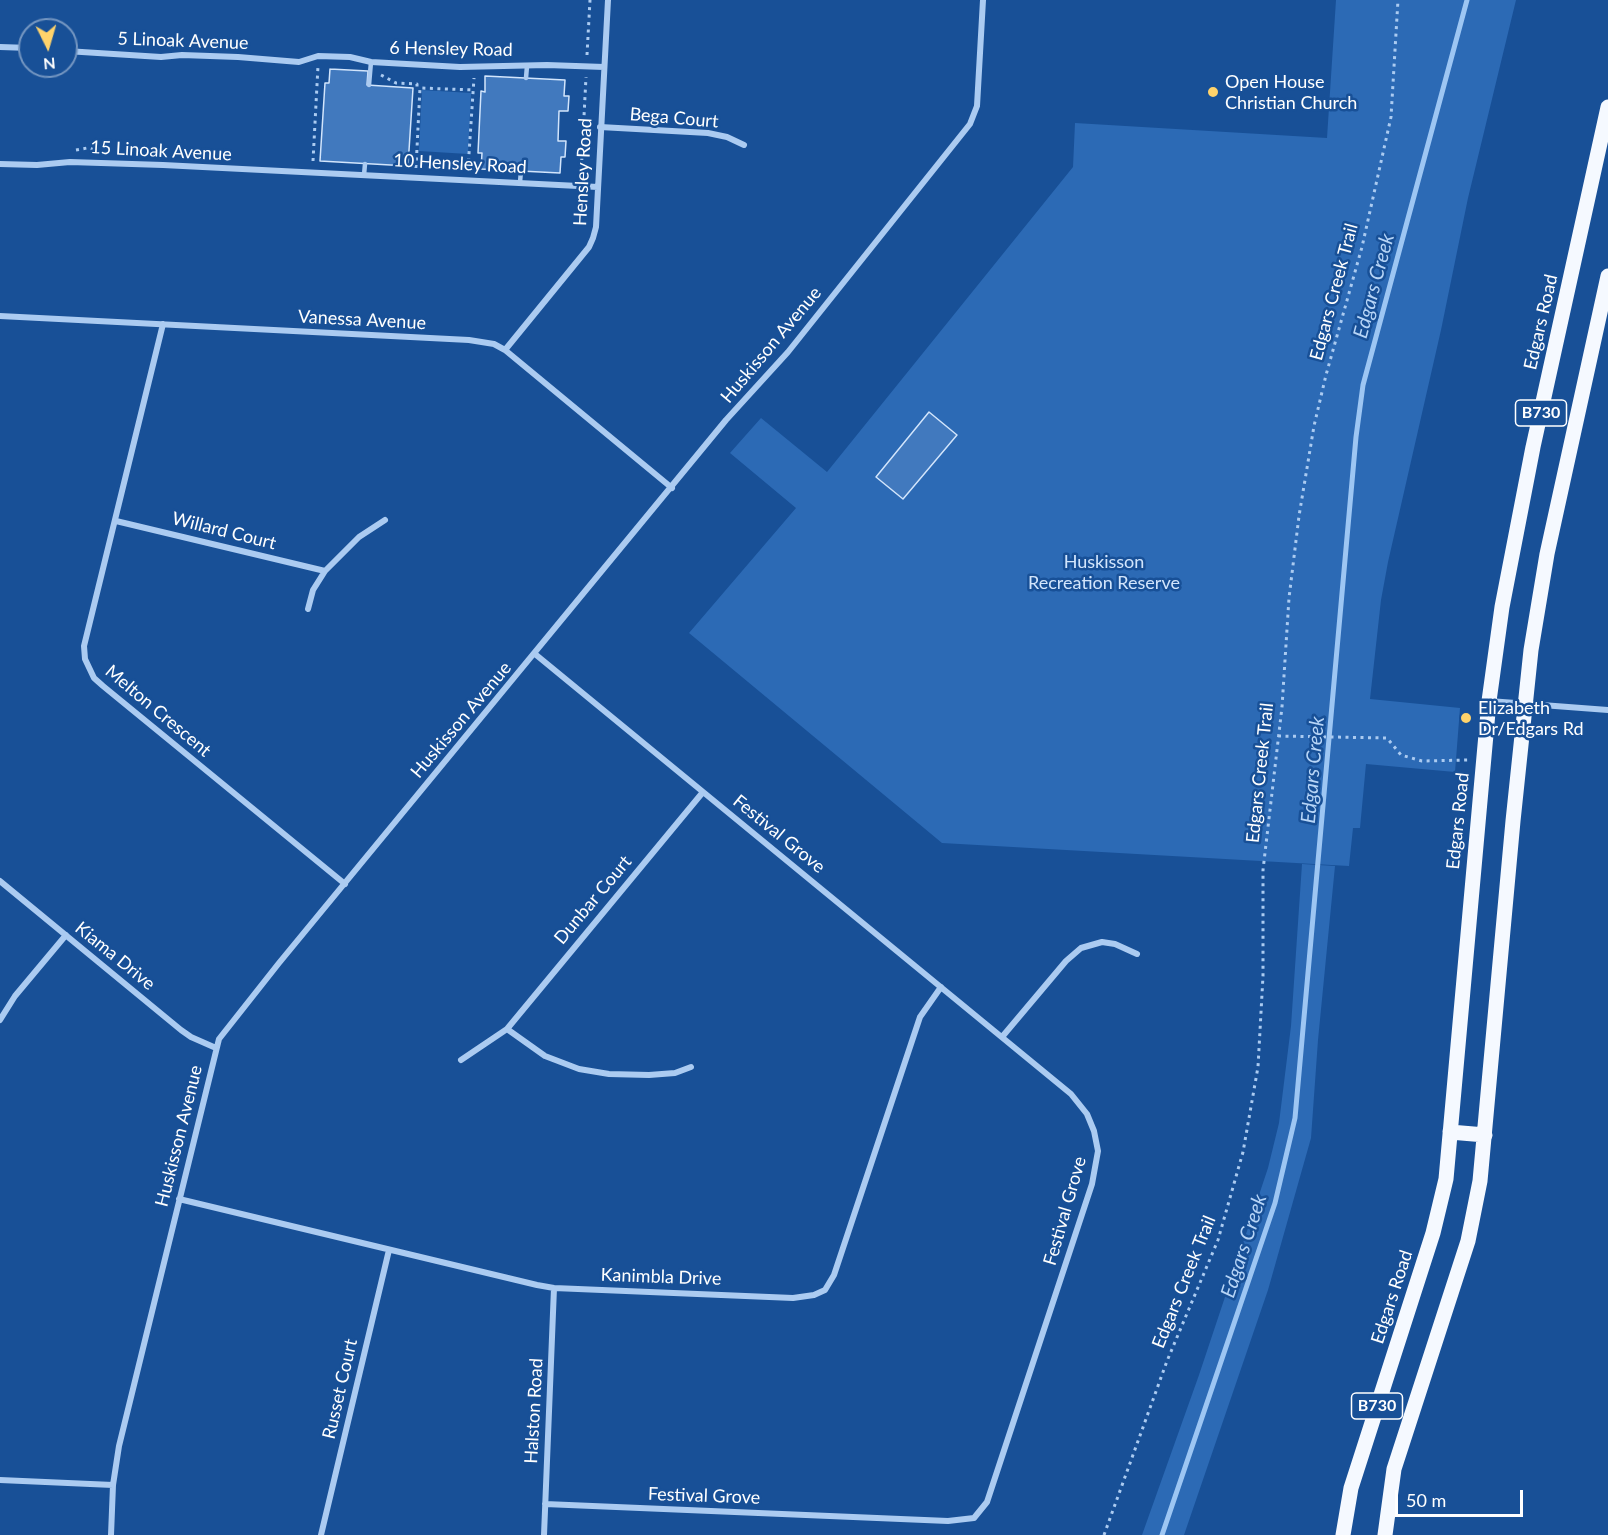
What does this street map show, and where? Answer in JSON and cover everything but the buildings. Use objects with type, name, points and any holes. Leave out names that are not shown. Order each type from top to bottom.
[{"type":"main road","name":"Edgars Road","points":[[1343,1535],[1351,1488],[1433,1233],[1446,1179],[1489,701],[1502,607],[1533,447],[1608,107]]},
{"type":"main road","name":"B730","points":[[1384,1535],[1394,1469],[1468,1241],[1480,1181],[1531,650],[1547,554],[1608,276]]},
{"type":"main road","points":[[1450,1132],[1485,1135]]},
{"type":"street","name":"Hensley Road","points":[[504,350],[589,247],[596,227],[608,0]]},
{"type":"street","name":"Huskisson Avenue","points":[[111,1535],[113,1485],[119,1446],[216,1048],[222,1034],[726,420],[788,352],[970,124],[977,106],[983,0]]},
{"type":"street","points":[[0,46],[18,47]]},
{"type":"street","name":"5 Linoak Avenue","points":[[78,52],[298,62]]},
{"type":"street","name":"6 Hensley Road","points":[[298,62],[318,56],[350,57],[370,64],[460,67],[604,67]]},
{"type":"street","name":"Bega Court","points":[[600,127],[708,133],[727,137],[744,145]]},
{"type":"street","name":"15 Linoak Avenue","points":[[0,164],[37,165],[70,162],[321,174]]},
{"type":"street","name":"10 Hensley Road","points":[[321,174],[598,187]]},
{"type":"street","name":"Vanessa Avenue","points":[[0,316],[469,340],[494,344],[672,488]]},
{"type":"street","name":"Melton Crescent","points":[[163,324],[84,646],[85,659],[94,678],[345,884]]},
{"type":"street","name":"Willard Court","points":[[116,520],[325,571]]},
{"type":"street","points":[[308,609],[313,590],[325,571],[359,537],[385,520]]},
{"type":"street","name":"Festival Grove","points":[[535,654],[1071,1094],[1087,1114],[1095,1131],[1098,1151],[1092,1184],[987,1502],[982,1511],[969,1520],[545,1504]]},
{"type":"street","points":[[1489,701],[1608,710]]},
{"type":"street","name":"Dunbar Court","points":[[461,1060],[507,1029],[703,792]]},
{"type":"street","name":"Kiama Drive","points":[[0,881],[181,1030],[216,1048]]},
{"type":"street","points":[[0,1020],[15,996],[66,935]]},
{"type":"street","points":[[1002,1037],[1066,961],[1081,948],[1102,942],[1115,944],[1137,954]]},
{"type":"street","name":"Kanimbla Drive","points":[[179,1199],[554,1288],[793,1298],[820,1293],[828,1286],[834,1275],[920,1017],[941,987]]},
{"type":"street","points":[[507,1029],[545,1056],[579,1069],[609,1074],[650,1075],[692,1067]]},
{"type":"street","name":"Russet Court","points":[[321,1535],[388,1250]]},
{"type":"street","name":"Halston Road","points":[[543,1535],[554,1288]]},
{"type":"street","points":[[0,1480],[113,1485]]},
{"type":"lane","points":[[369,85],[370,64]]},
{"type":"lane","points":[[526,78],[527,66]]},
{"type":"lane","points":[[364,175],[365,164]]},
{"type":"lane","points":[[520,182],[521,171]]},
{"type":"path","points":[[581,177],[590,0]]},
{"type":"path","name":"Edgars Creek Trail","points":[[1104,1535],[1167,1361],[1218,1240],[1243,1152],[1258,1067],[1263,976],[1263,870],[1299,516],[1314,426],[1362,248],[1391,117],[1398,0]]},
{"type":"path","points":[[322,164],[313,163],[318,66],[323,64]]},
{"type":"path","points":[[370,64],[390,81],[417,84],[417,88],[474,90]]},
{"type":"path","points":[[468,172],[476,73]]},
{"type":"path","points":[[414,169],[417,167],[420,88]]},
{"type":"path","points":[[1278,736],[1387,738],[1401,755],[1422,761],[1458,759],[1484,761]]},
{"type":"green space","name":"Huskisson Recreation Reserve","points":[[1336,0],[1516,0],[1468,198],[1441,330],[1388,562],[1381,600],[1370,699],[1460,708],[1455,772],[1366,764],[1360,828],[1353,828],[1349,866],[942,843],[689,633],[796,508],[730,453],[761,418],[827,472],[1073,167],[1075,123],[1327,138]]},
{"type":"green space","points":[[422,90],[471,93],[468,154],[419,151]]},
{"type":"green space","points":[[1302,864],[1335,866],[1311,1138],[1268,1290],[1184,1535],[1142,1535],[1199,1375],[1268,1168],[1279,1123],[1291,1026]]},
{"type":"waterway","name":"Edgars Creek","points":[[1162,1535],[1275,1203],[1295,1118],[1356,437],[1363,385],[1467,0]]},
{"type":"place","name":"Open House Christian Church","points":[[1213,92]]},
{"type":"place","name":"Elizabeth Dr/Edgars Rd","points":[[1466,718]]}]
